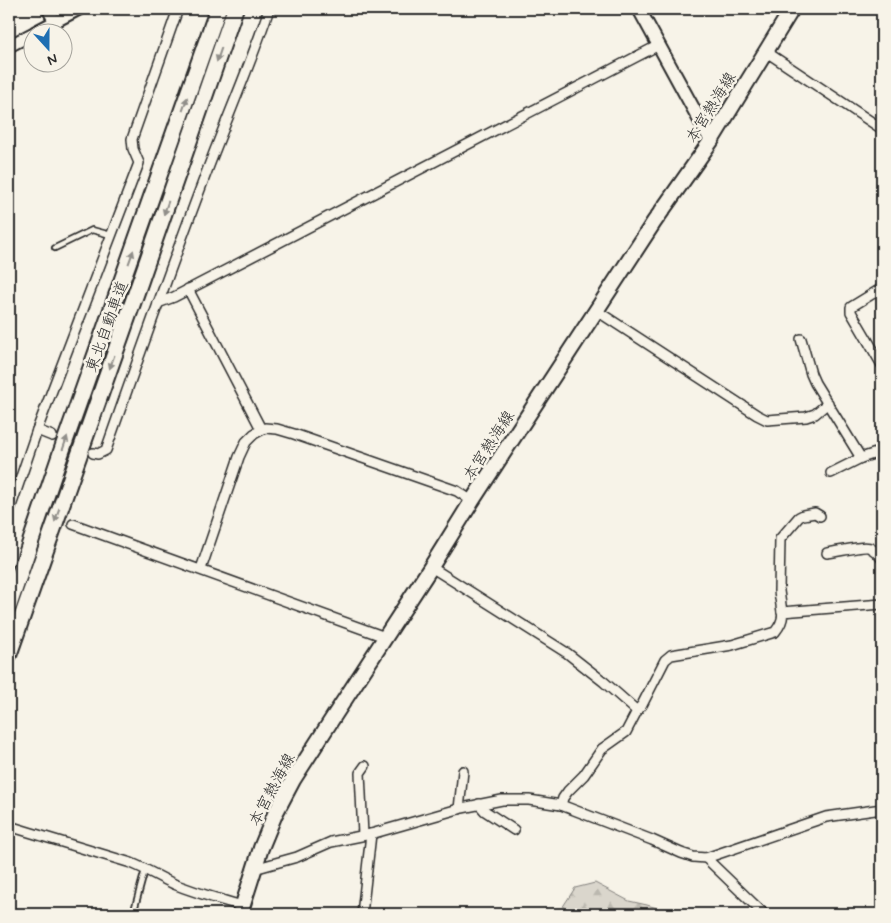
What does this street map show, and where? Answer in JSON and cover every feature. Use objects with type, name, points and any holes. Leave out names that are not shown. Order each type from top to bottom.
[{"type":"highway","name":"東北自動車道","points":[[9,605],[218,9]]},
{"type":"highway","name":"東北自動車道","points":[[9,654],[235,9]]},
{"type":"main road","points":[[639,9],[711,141]]},
{"type":"main road","name":"本宮熱海線","points":[[241,910],[261,848],[281,801],[472,501],[654,222],[711,141],[792,9]]},
{"type":"street","points":[[48,9],[55,22],[79,9]]},
{"type":"street","points":[[9,512],[37,430],[139,163],[133,148],[132,139],[178,9]]},
{"type":"street","points":[[93,453],[98,454],[106,450],[204,176],[241,86],[269,9]]},
{"type":"street","points":[[9,46],[22,39]]},
{"type":"street","points":[[158,303],[174,297],[659,45]]},
{"type":"street","points":[[765,51],[882,129]]},
{"type":"street","points":[[882,288],[851,307],[851,312],[882,365]]},
{"type":"street","points":[[188,289],[262,429]]},
{"type":"street","points":[[597,311],[768,420],[806,417],[815,414],[828,403]]},
{"type":"street","points":[[801,339],[811,374],[861,458]]},
{"type":"street","points":[[201,570],[239,457],[246,442],[254,434],[265,428],[294,434],[457,491],[472,501]]},
{"type":"street","points":[[37,430],[52,436]]},
{"type":"street","points":[[831,473],[861,458],[882,451]]},
{"type":"street","points":[[560,805],[568,791],[584,775],[602,749],[626,732],[668,658],[677,654],[732,645],[775,632],[783,616],[779,591],[780,539],[799,517],[815,513],[820,516]]},
{"type":"street","points":[[74,524],[386,637]]},
{"type":"street","points":[[827,553],[865,546],[871,548],[882,558]]},
{"type":"street","points":[[430,567],[566,653],[604,682],[637,711]]},
{"type":"street","points":[[782,612],[882,604]]},
{"type":"street","points":[[362,914],[367,834],[360,773],[365,766]]},
{"type":"street","points":[[459,809],[463,770]]},
{"type":"street","points":[[254,869],[297,857],[331,842],[479,804],[502,800],[529,800],[560,805],[687,855],[706,858],[826,817],[882,809]]},
{"type":"street","points":[[479,804],[485,811],[514,830]]},
{"type":"street","points":[[9,826],[131,863],[174,884],[241,910]]},
{"type":"street","points":[[706,858],[764,914]]},
{"type":"lane","points":[[55,248],[92,230],[112,236]]},
{"type":"lane","points":[[133,914],[146,869]]},
{"type":"green space","points":[[595,883],[629,901],[677,914],[556,914],[575,888]]},
{"type":"tunnel","points":[[52,436],[93,453]]}]
